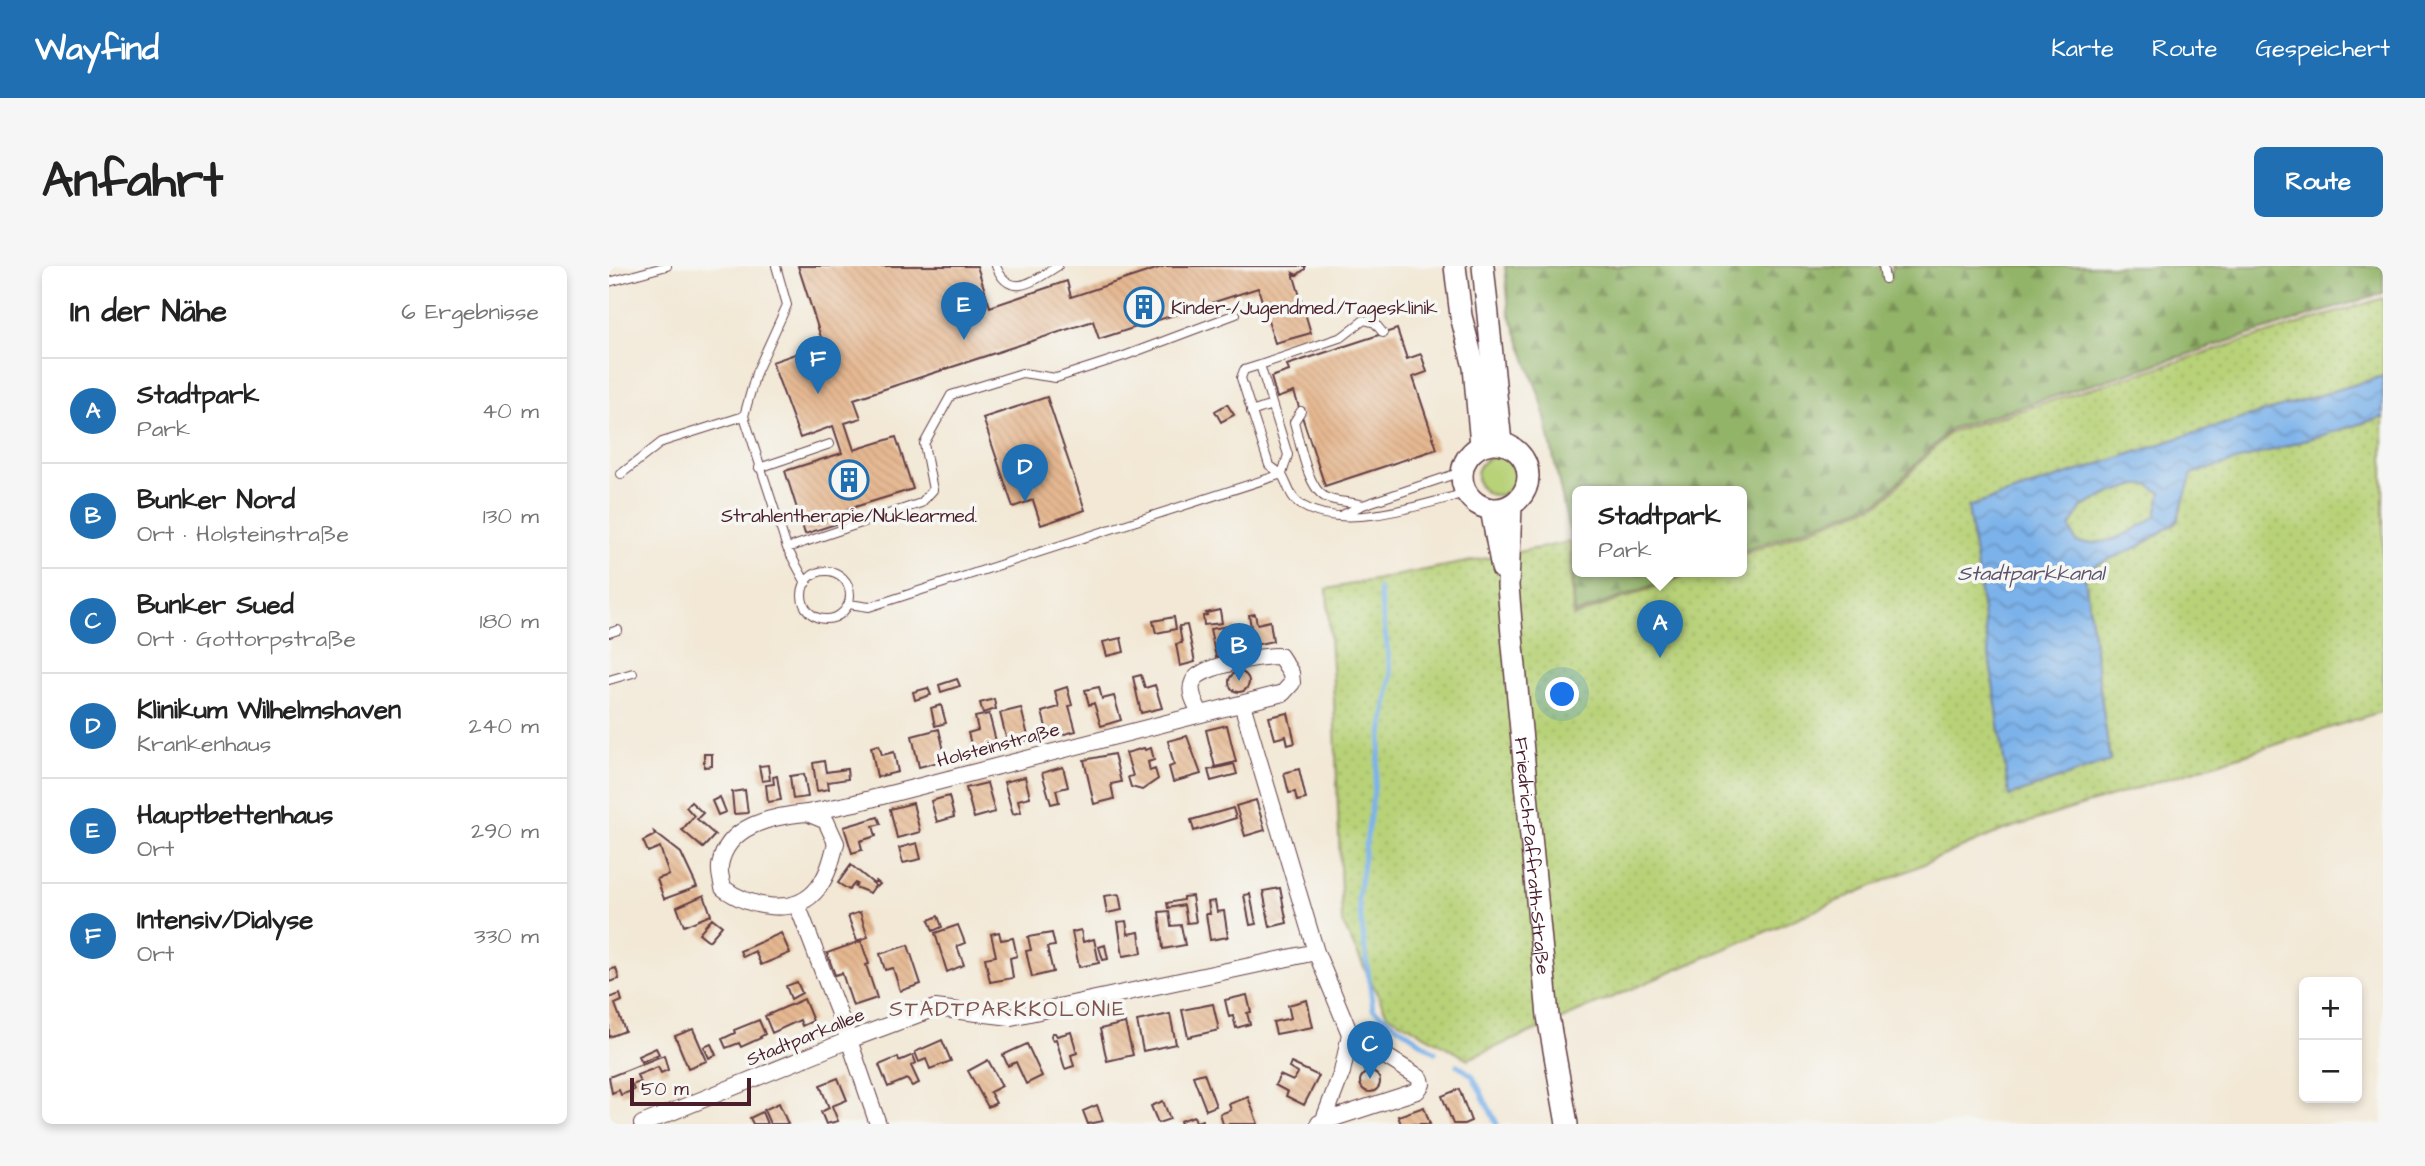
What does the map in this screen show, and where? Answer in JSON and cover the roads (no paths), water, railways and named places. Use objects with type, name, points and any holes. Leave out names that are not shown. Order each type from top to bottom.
[{"type":"main road","points":[[1455,266],[1461,316],[1491,444]]},
{"type":"main road","points":[[1483,266],[1491,444]]},
{"type":"main road","points":[[1491,444],[1519,453],[1528,471],[1525,491],[1501,507],[1473,501],[1464,483],[1465,461],[1471,452],[1491,444]]},
{"type":"main road","name":"Friedrich-Paffrath-Straße","points":[[1501,507],[1498,554],[1508,586],[1548,1016],[1567,1124]]},
{"type":"street","name":"Holsteinstraße","points":[[797,904],[780,907],[738,899],[723,888],[720,867],[727,845],[748,827],[781,815],[807,813],[869,799],[1283,693],[1292,683],[1291,673],[1280,656],[1268,656],[1203,670],[1193,681],[1192,695],[1200,713]]},
{"type":"street","points":[[1243,704],[1316,952],[1350,1034],[1342,1072],[1319,1123]]},
{"type":"street","points":[[807,813],[825,821],[836,843],[829,868],[817,890],[797,904],[878,1124]]},
{"type":"street","name":"Stadtparkallee","points":[[642,1124],[935,1008],[1011,1017],[1316,952]]},
{"type":"street","points":[[1319,1123],[1417,1091],[1422,1084],[1421,1079],[1414,1074],[1350,1034]]},
{"type":"lane","points":[[609,282],[667,266]]},
{"type":"lane","points":[[776,266],[787,305],[756,373],[744,416],[787,548],[806,583]]},
{"type":"lane","points":[[996,266],[1002,280],[1008,285],[1019,286],[1038,279],[1058,266]]},
{"type":"lane","points":[[1883,266],[1885,279]]},
{"type":"lane","points":[[787,548],[921,503],[933,490],[924,444],[951,395],[1022,373],[1056,378],[1236,314]]},
{"type":"lane","points":[[1383,333],[1375,323],[1364,320],[1342,337],[1241,373],[1269,466],[1282,474],[1289,492],[1301,506],[1322,514],[1339,516],[1363,516],[1464,483]]},
{"type":"lane","points":[[1260,365],[1288,455],[1282,474]]},
{"type":"lane","points":[[1251,412],[1272,405]]},
{"type":"lane","points":[[1301,411],[1294,422],[1315,489],[1327,498],[1363,505]]},
{"type":"lane","points":[[621,474],[662,442],[744,416]]},
{"type":"lane","points":[[1281,432],[1301,446]]},
{"type":"lane","points":[[759,468],[830,444]]},
{"type":"lane","points":[[849,604],[869,607],[1282,474]]},
{"type":"lane","points":[[1339,516],[1363,505],[1464,483]]},
{"type":"lane","points":[[833,572],[850,588],[849,604],[839,616],[832,619],[816,617],[805,606],[802,598],[806,583],[818,573],[833,572]]},
{"type":"lane","points":[[609,680],[633,673]]},
{"type":"water","name":"Stadtparkkanal","points":[[2383,376],[2383,417],[2192,474],[2177,521],[2140,546],[2084,570],[2110,761],[2009,796],[1968,507],[2185,436]],"holes":[[[2137,485],[2149,485],[2161,493],[2156,516],[2138,528],[2108,541],[2076,542],[2070,527],[2082,507],[2111,493]]]},
{"type":"waterway","points":[[1379,589],[1391,675],[1358,897],[1373,1009],[1435,1052]]},
{"type":"waterway","points":[[1457,1065],[1472,1075],[1497,1124]]},
{"type":"place","name":"Kinder-/Jugendmed./Tagesklinik","points":[[1144,307]]},
{"type":"place","name":"Hauptbettenhaus","points":[[964,340]]},
{"type":"place","name":"Intensiv/Dialyse","points":[[818,394]]},
{"type":"place","name":"Strahlentherapie/Nuklearmed.","points":[[849,480]]},
{"type":"place","name":"Klinikum Wilhelmshaven","points":[[1025,502]]},
{"type":"place","name":"Stadtpark","points":[[1660,658]]},
{"type":"place","name":"Bunker Nord","points":[[1239,681]]},
{"type":"place","name":"Bunker Sued","points":[[1370,1079]]},
{"type":"district","name":"STADTPARKKOLONIE","points":[[1008,1009]]}]
